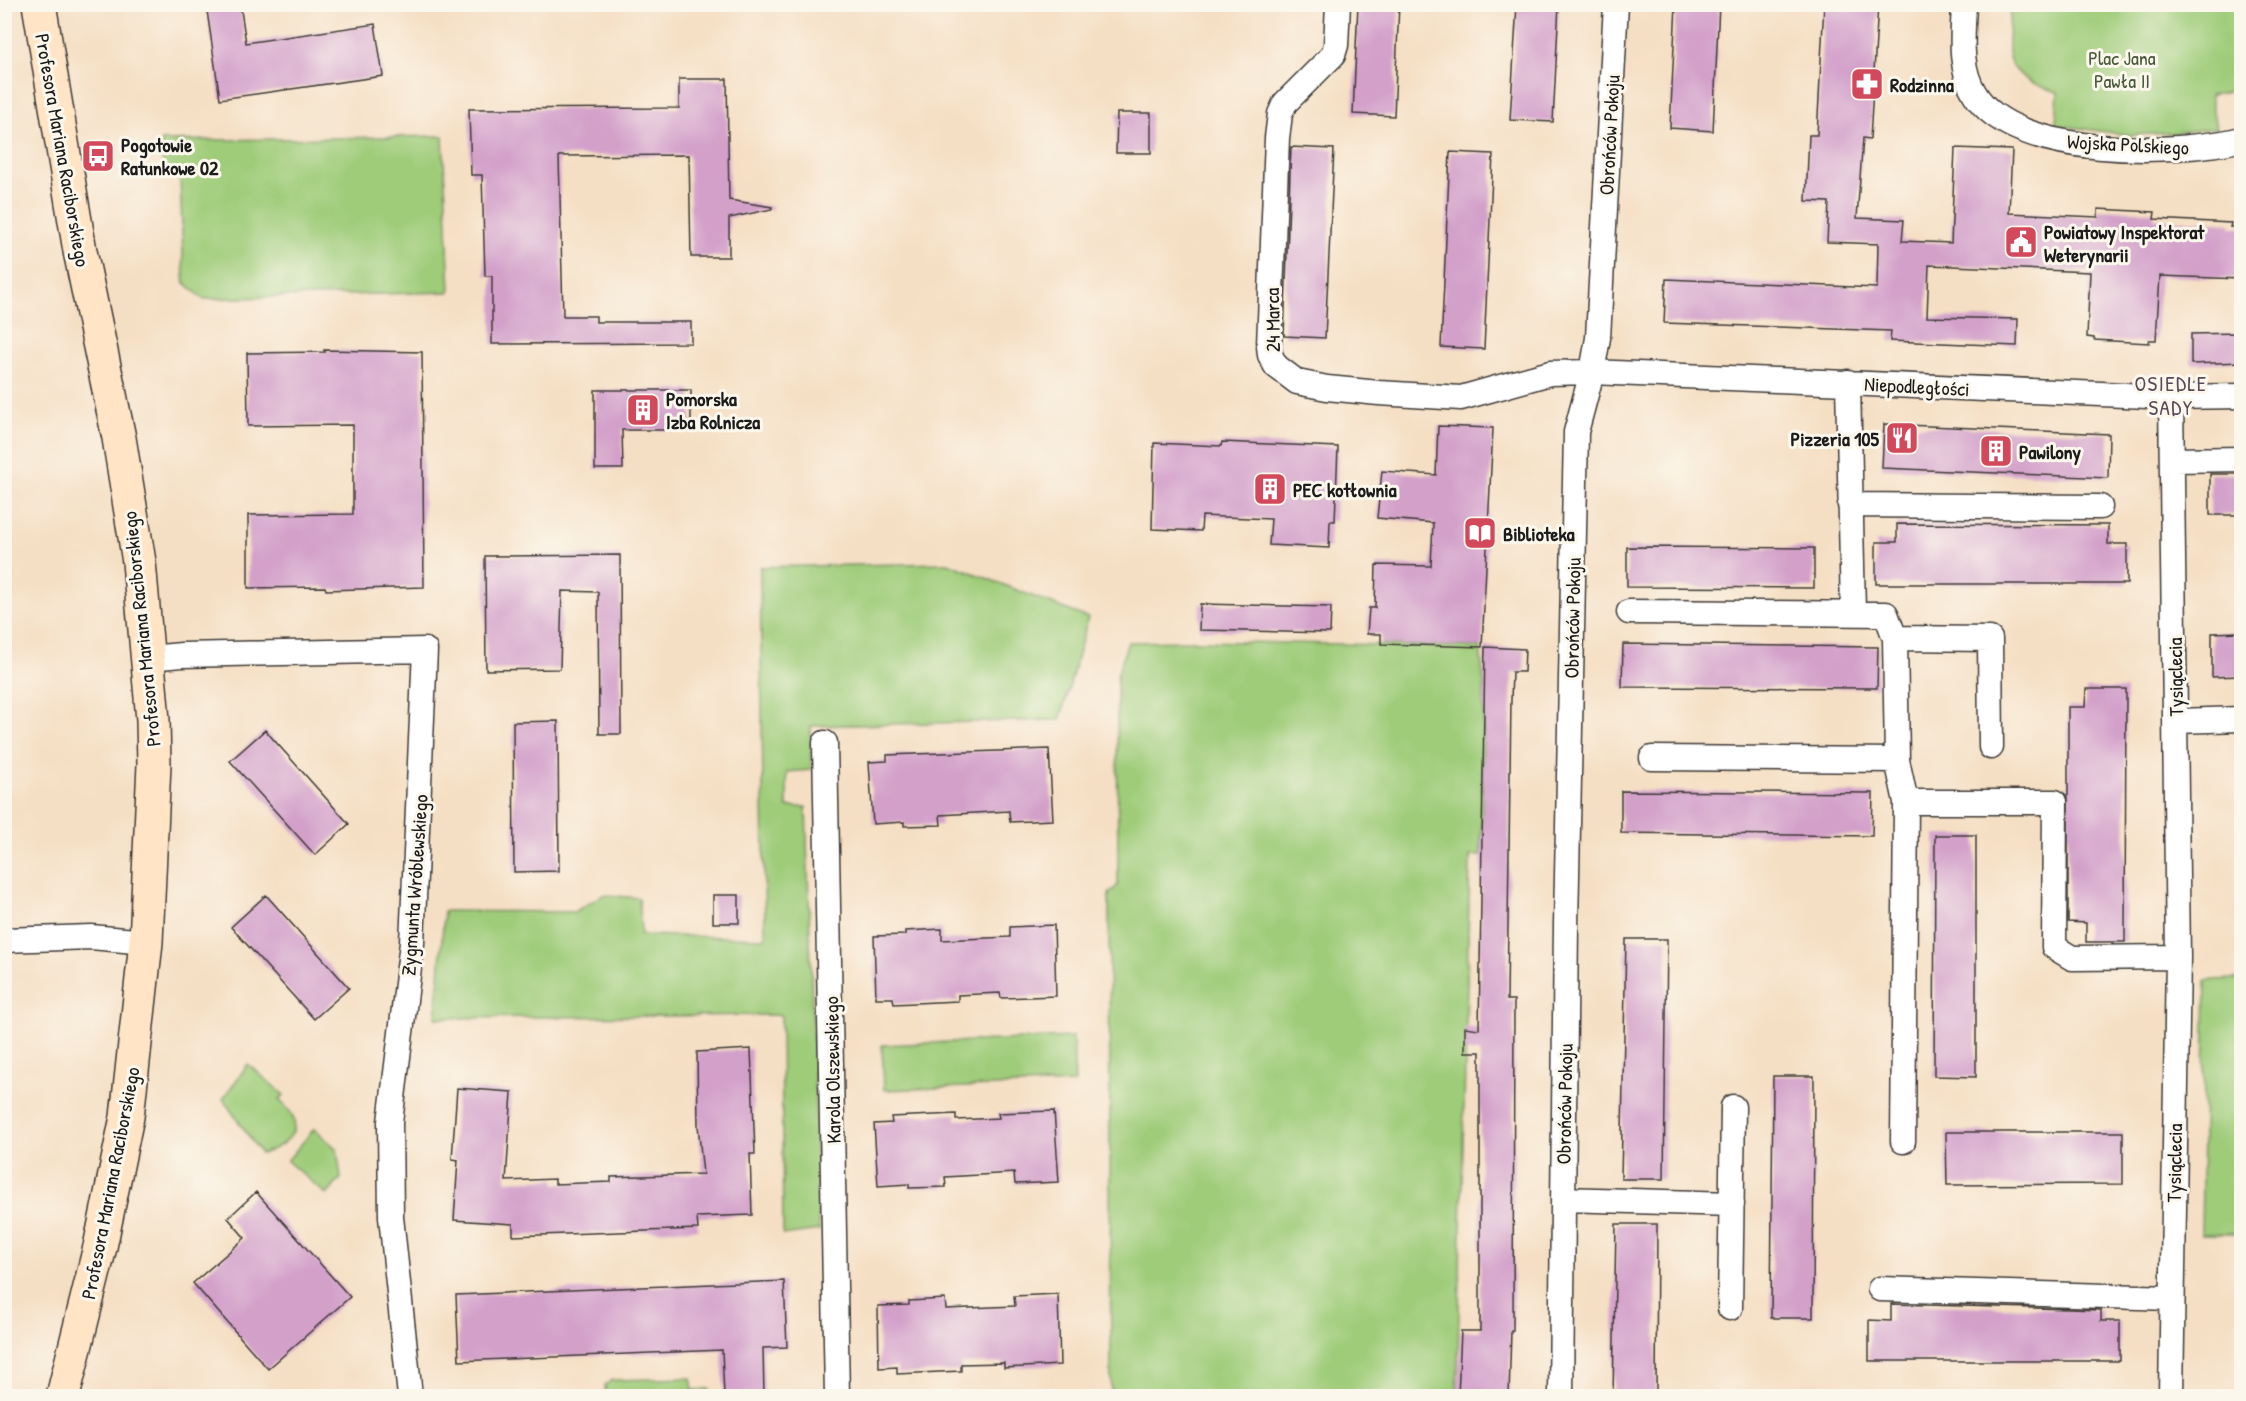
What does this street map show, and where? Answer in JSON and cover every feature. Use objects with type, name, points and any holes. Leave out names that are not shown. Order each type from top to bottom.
[{"type":"main road","name":"Profesora Mariana Raciborskiego","points":[[39,4],[80,251],[119,438],[139,562],[153,720],[154,764],[146,942],[127,1117],[100,1247],[63,1396]]},
{"type":"street","name":"24 Marca","points":[[1338,4],[1336,45],[1333,55],[1285,103],[1280,114],[1277,138],[1269,346],[1270,356],[1276,366],[1297,382],[1327,388],[1461,398],[1550,373],[1592,372]]},
{"type":"street","name":"Obrońców Pokoju","points":[[1562,1396],[1563,1199],[1576,432],[1592,372],[1598,338],[1616,4]]},
{"type":"street","name":"Wojska Polskiego","points":[[1964,4],[1963,53],[1966,73],[1975,95],[1990,111],[2025,131],[2058,142],[2128,148],[2198,147],[2241,139]]},
{"type":"street","name":"Niepodległości","points":[[1592,372],[2171,397],[2241,396]]},
{"type":"street","points":[[1848,382],[1853,612]]},
{"type":"street","name":"Tysiąclecia","points":[[2171,397],[2178,957],[2171,1396]]},
{"type":"street","points":[[2172,460],[2241,459]]},
{"type":"street","points":[[1850,506],[2100,507]]},
{"type":"street","points":[[1629,612],[1886,614],[1896,638],[1897,759],[1906,802],[1903,1141]]},
{"type":"street","points":[[1896,638],[1990,639],[1992,747]]},
{"type":"street","name":"Zygmunta Wróblewskiego","points":[[148,658],[176,655],[425,650],[412,943],[390,1122],[391,1217],[410,1396]]},
{"type":"street","points":[[2176,721],[2241,719]]},
{"type":"street","name":"Karola Olszewskiego","points":[[825,743],[837,1396]]},
{"type":"street","points":[[1652,758],[1897,759]]},
{"type":"street","points":[[1906,802],[2055,802],[2054,947],[2072,958],[2178,957]]},
{"type":"street","points":[[4,940],[91,937],[146,942]]},
{"type":"street","points":[[1730,1308],[1733,1107]]},
{"type":"street","points":[[1563,1199],[1732,1204]]},
{"type":"street","points":[[1880,1289],[2172,1298]]},
{"type":"green space","name":"Plac Jana Pawła II","points":[[2011,5],[2241,5],[2241,86],[2225,93],[2210,95],[2216,128],[2129,135],[2056,125],[2058,92],[2022,76],[2012,65],[2009,57]]},
{"type":"green space","points":[[443,136],[450,292],[203,299],[184,282],[180,175],[164,175],[161,141]]},
{"type":"green space","points":[[948,563],[1088,618],[1060,720],[811,726],[811,770],[787,772],[787,807],[806,807],[819,1230],[783,1235],[781,1015],[436,1018],[444,911],[574,912],[603,895],[639,898],[641,935],[765,938],[760,567]]},
{"type":"green space","points":[[1198,641],[1480,647],[1484,686],[1481,856],[1470,856],[1457,1396],[1111,1396],[1109,894],[1118,885],[1117,676],[1128,642]]},
{"type":"green space","points":[[2241,979],[2241,1234],[2201,1234],[2206,980]]},
{"type":"green space","points":[[1073,1037],[1075,1083],[884,1090],[882,1045]]},
{"type":"green space","points":[[248,1064],[284,1095],[279,1100],[293,1118],[294,1125],[288,1139],[272,1150],[261,1154],[223,1099]]},
{"type":"green space","points":[[314,1129],[337,1149],[341,1178],[327,1195],[287,1161]]},
{"type":"green space","points":[[691,1378],[693,1390],[709,1389],[711,1396],[606,1396],[605,1385],[612,1380]]},
{"type":"building","points":[[206,4],[240,4],[246,43],[375,24],[383,76],[220,99]]},
{"type":"building","points":[[1358,4],[1399,4],[1394,116],[1353,114]]},
{"type":"building","points":[[1517,4],[1559,4],[1553,122],[1510,120]]},
{"type":"building","points":[[1676,4],[1719,4],[1713,131],[1670,128]]},
{"type":"building","points":[[1824,4],[1878,4],[1870,139],[1863,138],[1857,218],[1904,220],[1902,241],[1951,243],[1955,148],[2012,150],[2009,213],[2098,217],[2098,209],[2155,212],[2154,219],[2231,223],[2230,227],[2241,227],[2241,279],[2160,276],[2156,340],[2149,340],[2149,343],[2094,340],[2094,338],[2087,337],[2090,272],[1929,265],[1927,317],[2018,319],[2017,346],[1890,341],[1891,331],[1664,323],[1666,279],[1877,288],[1878,244],[1827,242],[1829,202],[1806,201],[1809,135],[1817,135]]},
{"type":"building","points":[[679,79],[727,79],[729,200],[772,207],[772,209],[729,218],[729,257],[691,257],[689,155],[559,156],[563,316],[596,316],[596,322],[691,322],[691,343],[492,344],[492,276],[485,276],[482,175],[471,175],[469,109],[679,108]]},
{"type":"building","points":[[1117,113],[1151,113],[1151,153],[1116,153]]},
{"type":"building","points":[[1291,147],[1334,149],[1325,338],[1284,336]]},
{"type":"building","points":[[1450,152],[1493,154],[1484,349],[1441,347]]},
{"type":"building","points":[[2241,333],[2241,362],[2191,364],[2191,334]]},
{"type":"building","points":[[324,350],[422,352],[424,587],[326,590],[325,587],[248,588],[248,515],[353,514],[353,425],[248,426],[247,353],[325,352]]},
{"type":"building","name":"Pomorska Izba Rolnicza","points":[[595,390],[691,390],[691,430],[622,430],[623,469],[595,469]]},
{"type":"building","name":"Pawilony","points":[[1884,424],[2109,434],[2108,478],[1882,468]]},
{"type":"building","points":[[1438,426],[1493,428],[1482,647],[1381,644],[1381,634],[1367,634],[1369,608],[1375,608],[1376,565],[1431,566],[1433,523],[1377,518],[1382,471],[1436,475]]},
{"type":"building","name":"PEC kotłownia","points":[[1222,442],[1338,447],[1335,521],[1330,521],[1329,548],[1269,545],[1271,519],[1202,516],[1201,531],[1152,529],[1154,443],[1221,446]]},
{"type":"building","points":[[2210,474],[2241,474],[2241,515],[2210,515]]},
{"type":"building","points":[[1897,524],[2108,525],[2108,544],[2127,544],[2127,584],[1876,584],[1876,542],[1897,542]]},
{"type":"building","points":[[1627,547],[1814,548],[1814,588],[1627,587]]},
{"type":"building","points":[[620,555],[621,734],[599,734],[598,592],[562,591],[560,669],[486,670],[485,556]]},
{"type":"building","points":[[1200,604],[1331,607],[1330,633],[1199,630]]},
{"type":"building","points":[[2241,632],[2241,676],[2212,677],[2212,633]]},
{"type":"building","points":[[1623,644],[1878,647],[1877,688],[1622,687]]},
{"type":"building","points":[[1485,647],[1525,649],[1524,672],[1512,672],[1511,700],[1507,1000],[1514,1000],[1513,1331],[1511,1331],[1509,1396],[1458,1396],[1461,1331],[1480,1331],[1480,1052],[1465,1052],[1465,1027],[1479,1029]]},
{"type":"building","points":[[2086,689],[2126,689],[2125,942],[2086,942],[2086,923],[2068,922],[2068,707],[2085,707]]},
{"type":"building","points":[[558,721],[559,871],[514,872],[513,722]]},
{"type":"building","points":[[265,730],[349,824],[315,855],[230,761]]},
{"type":"building","points":[[1049,749],[1053,820],[1010,822],[1009,811],[940,815],[941,825],[904,826],[904,822],[873,824],[869,762],[887,761],[887,755]]},
{"type":"building","points":[[1621,791],[1873,793],[1872,836],[1621,833]]},
{"type":"building","points":[[1935,835],[1976,835],[1976,1077],[1934,1076]]},
{"type":"building","points":[[266,895],[349,988],[314,1019],[231,927]]},
{"type":"building","points":[[713,895],[739,895],[739,923],[713,923]]},
{"type":"building","points":[[1054,925],[1056,996],[1001,998],[1000,993],[958,995],[958,1001],[894,1004],[893,998],[876,998],[874,936],[905,935],[905,931],[942,929],[942,940],[1010,937],[1010,927]]},
{"type":"building","points":[[1626,939],[1667,939],[1664,1179],[1621,1179]]},
{"type":"building","points":[[751,1049],[755,1154],[750,1154],[752,1215],[697,1217],[698,1229],[513,1236],[513,1224],[454,1220],[458,1160],[452,1159],[457,1088],[512,1092],[506,1181],[555,1179],[555,1184],[611,1182],[611,1177],[703,1174],[698,1125],[697,1052]]},
{"type":"building","points":[[1773,1076],[1814,1076],[1813,1318],[1771,1318]]},
{"type":"building","points":[[1054,1111],[1059,1182],[1015,1184],[1014,1173],[945,1177],[946,1187],[909,1188],[909,1184],[878,1186],[874,1124],[892,1123],[891,1117],[956,1114],[956,1120],[999,1118],[998,1113]]},
{"type":"building","points":[[1946,1132],[2123,1132],[2123,1184],[1947,1185]]},
{"type":"building","points":[[256,1192],[350,1297],[268,1369],[193,1283],[245,1238],[228,1218]]},
{"type":"building","points":[[1616,1224],[1657,1224],[1656,1396],[1613,1396]]},
{"type":"building","points":[[784,1281],[787,1347],[763,1348],[764,1396],[724,1396],[722,1350],[459,1361],[456,1295]]},
{"type":"building","points":[[1058,1294],[1060,1365],[1004,1368],[1004,1363],[961,1364],[961,1371],[897,1374],[897,1367],[879,1368],[878,1306],[909,1305],[909,1301],[945,1299],[946,1309],[1015,1306],[1014,1296]]},
{"type":"building","points":[[1891,1304],[2101,1310],[2101,1321],[2120,1321],[2120,1361],[1869,1361],[1869,1320],[1891,1321]]},
{"type":"place","name":"Rodzinna","points":[[1867,84]]},
{"type":"place","name":"Pogotowie Ratunkowe 02","points":[[98,156]]},
{"type":"place","name":"Powiatowy Inspektorat Weterynarii","points":[[2021,242]]},
{"type":"place","name":"Pomorska Izba Rolnicza","points":[[643,410]]},
{"type":"place","name":"Pizzeria 105","points":[[1902,438]]},
{"type":"place","name":"Pawilony","points":[[1996,451]]},
{"type":"place","name":"PEC kotłownia","points":[[1270,489]]},
{"type":"place","name":"Biblioteka","points":[[1480,533]]},
{"type":"district","name":"OSIEDLE SADY","points":[[2171,395]]}]
